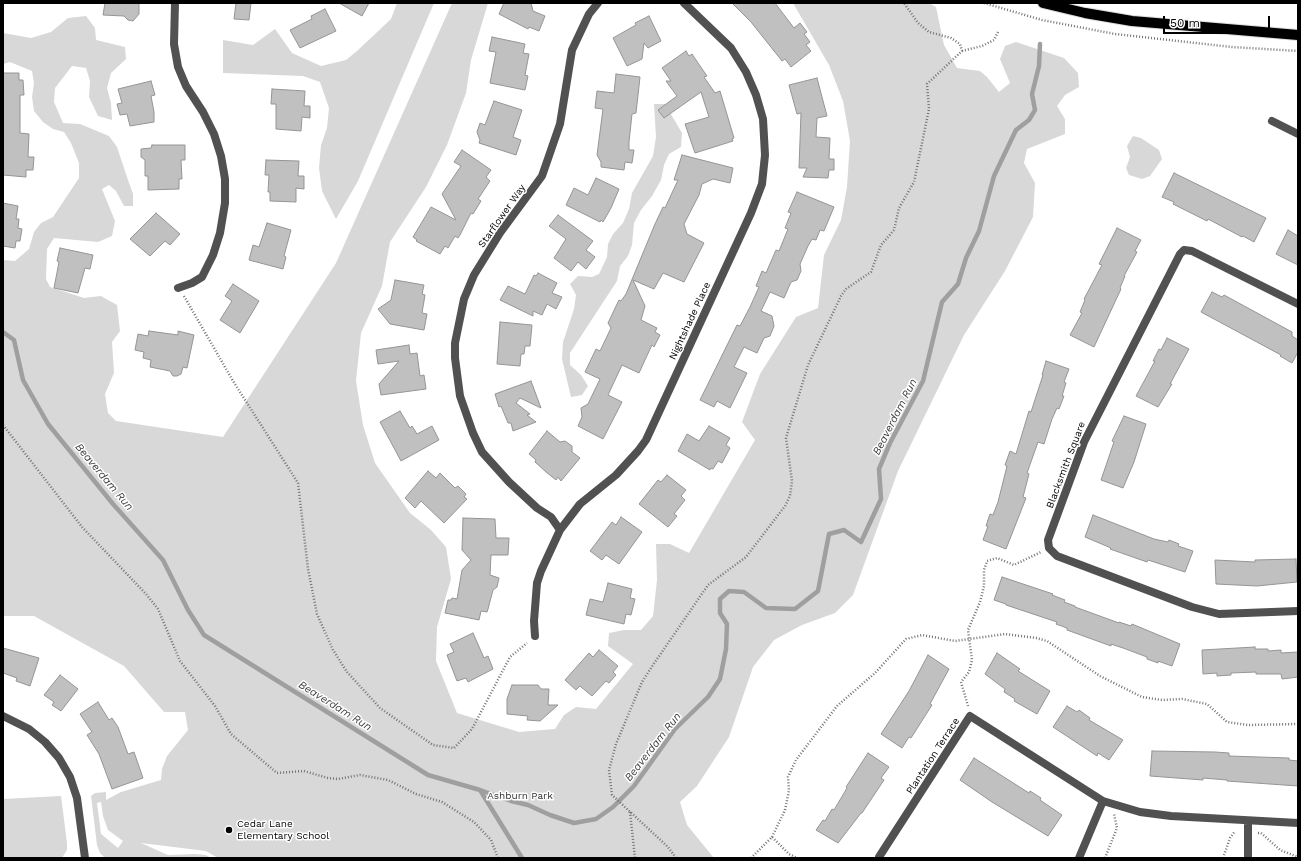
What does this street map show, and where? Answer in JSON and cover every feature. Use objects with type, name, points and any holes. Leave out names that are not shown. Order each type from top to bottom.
[{"type":"main road","points":[[1043,3],[1085,13],[1132,20],[1298,35]]},
{"type":"street","points":[[174,3],[174,44],[178,67],[186,86],[203,112],[214,134],[221,156],[225,185],[225,203],[220,233],[213,256],[202,277],[192,283],[178,288]]},
{"type":"street","name":"Starflower Way","points":[[560,530],[550,517],[537,508],[509,482],[482,452],[473,433],[460,396],[455,358],[455,343],[462,307],[474,276],[500,233],[542,176],[560,124],[572,50],[589,14],[598,3]]},
{"type":"street","name":"Nightshade Place","points":[[536,636],[534,621],[537,583],[541,570],[560,530],[580,504],[589,495],[616,475],[646,440],[751,213],[762,184],[766,155],[762,119],[756,95],[746,72],[731,48],[684,3]]},
{"type":"street","points":[[1272,121],[1298,134]]},
{"type":"street","name":"Blacksmith Square","points":[[1049,548],[1048,540],[1084,442],[1180,254],[1184,250],[1192,251],[1298,304]]},
{"type":"street","points":[[1049,548],[1057,556],[1192,607],[1219,614],[1298,611]]},
{"type":"street","points":[[3,716],[29,729],[45,742],[59,758],[70,777],[77,798],[85,858]]},
{"type":"street","name":"Plantation Terrace","points":[[880,858],[879,857],[970,716],[1101,805],[1171,816],[1298,823]]},
{"type":"street","points":[[1079,858],[1101,805]]},
{"type":"street","points":[[1248,821],[1248,858]]},
{"type":"path","points":[[904,3],[918,23],[929,32],[952,38],[960,44],[962,51]]},
{"type":"path","points":[[676,858],[668,847],[612,795],[609,770],[616,744],[642,682],[708,585],[746,557],[785,506],[790,496],[792,482],[786,438],[808,365],[841,296],[846,289],[870,272],[881,245],[894,230],[899,208],[914,182],[920,159],[923,133],[929,109],[927,84],[962,51],[982,46],[994,40],[998,32]]},
{"type":"path","points":[[178,288],[298,483],[308,569],[317,614],[333,650],[347,672],[380,708],[433,744],[454,748],[472,729],[510,657],[536,636]]},
{"type":"path","points":[[3,425],[82,527],[146,594],[158,609],[180,661],[215,706],[232,734],[277,773],[304,772],[338,779],[360,776],[388,780],[416,794],[442,802],[474,822],[491,840],[498,858]]},
{"type":"path","points":[[970,716],[961,682],[969,672],[972,660],[968,630],[980,602],[984,586],[984,570],[987,561],[997,558],[1014,565],[1049,548]]},
{"type":"path","points":[[751,858],[772,837],[785,810],[789,791],[788,777],[796,760],[837,706],[876,673],[906,639],[922,635],[955,641],[1005,634],[1047,641],[1100,676],[1142,697],[1162,700],[1182,699],[1208,704],[1227,722],[1248,725],[1298,724]]},
{"type":"path","points":[[1101,805],[1114,814],[1117,828],[1105,858]]},
{"type":"path","points":[[630,812],[635,858]]},
{"type":"path","points":[[1223,858],[1230,838],[1235,831],[1261,833],[1280,850],[1298,857]]},
{"type":"path","points":[[772,837],[789,854],[797,858]]},
{"type":"green space","points":[[397,3],[434,3],[358,181],[336,219],[322,191],[319,168],[321,145],[327,128],[329,108],[320,82],[303,76],[223,73],[223,40],[253,45],[275,29],[292,53],[321,66],[346,60],[357,51],[391,19]]},
{"type":"green space","name":"Ashburn Park","points":[[452,3],[488,3],[471,60],[466,93],[447,145],[426,187],[390,242],[382,286],[361,333],[356,381],[363,425],[375,463],[410,513],[431,530],[446,547],[451,579],[437,627],[436,661],[457,713],[519,732],[555,729],[564,715],[576,707],[596,709],[633,664],[608,646],[609,633],[624,630],[641,630],[653,616],[657,580],[656,544],[670,544],[689,553],[755,440],[742,422],[760,374],[796,317],[818,308],[824,255],[841,220],[847,187],[850,141],[843,101],[829,65],[793,3],[929,3],[936,7],[944,45],[957,68],[980,71],[999,92],[1010,83],[1000,59],[1005,46],[1016,42],[1064,58],[1078,73],[1079,87],[1065,95],[1057,106],[1065,119],[1065,134],[1027,149],[1024,163],[1035,183],[1033,217],[1005,271],[964,335],[898,471],[853,595],[835,613],[802,625],[774,640],[753,667],[729,737],[697,786],[680,802],[687,825],[714,858],[218,858],[206,851],[141,843],[168,855],[195,854],[206,855],[211,858],[105,858],[100,853],[97,845],[91,796],[95,793],[106,792],[106,800],[121,792],[161,780],[162,769],[167,756],[188,730],[185,712],[164,712],[124,666],[34,616],[3,616],[3,260],[15,261],[29,249],[34,232],[41,223],[53,217],[79,178],[79,163],[71,143],[64,132],[53,129],[43,122],[34,111],[32,97],[34,83],[32,71],[10,62],[3,64],[3,33],[31,38],[51,32],[68,18],[86,16],[95,28],[96,40],[125,47],[126,59],[111,73],[107,88],[111,103],[112,120],[98,116],[89,97],[90,81],[86,68],[72,66],[55,88],[54,102],[63,123],[80,124],[109,136],[117,147],[133,194],[133,206],[124,206],[116,191],[109,185],[102,189],[115,221],[112,236],[98,242],[54,238],[47,249],[46,279],[50,287],[84,298],[101,296],[117,305],[120,331],[112,342],[114,373],[105,394],[108,413],[116,421],[223,437],[336,263]],"holes":[[[101,802],[103,816],[108,830],[123,841],[118,848],[101,834],[97,803]]]},
{"type":"green space","points":[[654,104],[665,104],[682,133],[681,147],[669,154],[664,165],[661,180],[634,223],[632,245],[628,256],[620,266],[617,281],[570,353],[570,365],[581,375],[588,386],[582,395],[571,397],[562,359],[563,342],[574,309],[576,295],[570,284],[578,276],[592,277],[599,274],[607,257],[608,244],[613,234],[623,223],[629,209],[632,193],[653,156],[656,137]]},
{"type":"green space","points":[[1133,136],[1141,138],[1159,150],[1162,159],[1150,176],[1142,179],[1129,175],[1126,168],[1130,157],[1127,146]]},
{"type":"green space","points":[[61,796],[67,843],[67,850],[62,858],[3,858],[3,799]]},
{"type":"building","points":[[105,3],[139,3],[139,14],[133,21],[128,20],[124,16],[103,15]]},
{"type":"building","points":[[236,3],[251,3],[249,20],[234,19]]},
{"type":"building","points":[[339,3],[369,3],[362,16]]},
{"type":"building","points":[[504,3],[531,3],[533,11],[545,16],[539,31],[529,27],[528,29],[499,14]]},
{"type":"building","points":[[732,3],[775,3],[794,28],[800,23],[807,32],[804,34],[810,42],[806,45],[811,51],[791,67],[785,59],[782,61],[751,22]]},
{"type":"building","points":[[325,9],[336,31],[300,48],[290,30],[312,19],[311,16]]},
{"type":"building","points":[[649,16],[661,41],[648,48],[644,43],[642,59],[627,66],[613,38],[636,25],[635,23]]},
{"type":"building","points":[[492,37],[525,44],[523,53],[529,54],[525,75],[528,76],[525,90],[490,83],[496,52],[489,51]]},
{"type":"building","points":[[686,51],[689,56],[692,54],[707,76],[704,77],[715,93],[720,91],[734,138],[732,139],[733,141],[695,153],[685,124],[709,117],[701,92],[664,118],[658,110],[677,96],[666,81],[671,81],[662,68]]},
{"type":"building","points":[[3,73],[19,73],[19,80],[23,80],[24,95],[20,95],[20,133],[29,134],[28,157],[34,157],[33,170],[26,170],[26,177],[3,175]]},
{"type":"building","points":[[616,74],[640,77],[636,113],[632,114],[629,142],[629,150],[634,150],[632,163],[625,162],[624,170],[601,167],[601,162],[597,155],[603,109],[595,108],[597,91],[614,93]]},
{"type":"building","points":[[817,78],[827,116],[817,118],[816,137],[830,138],[829,159],[834,159],[834,170],[829,170],[828,178],[803,177],[807,168],[799,168],[801,113],[797,114],[789,85]]},
{"type":"building","points":[[151,81],[155,95],[151,96],[154,122],[130,126],[127,114],[120,115],[117,104],[122,103],[118,89]]},
{"type":"building","points":[[272,89],[305,91],[304,106],[310,106],[310,118],[302,117],[301,131],[276,129],[276,104],[271,104]]},
{"type":"building","points":[[494,101],[522,110],[513,137],[521,140],[516,155],[479,143],[480,140],[477,132],[480,123],[485,125]]},
{"type":"building","points":[[152,145],[185,145],[185,160],[181,160],[182,179],[179,179],[179,189],[148,190],[148,176],[145,176],[145,160],[141,157],[141,149],[151,148]]},
{"type":"building","points":[[462,150],[491,170],[486,177],[490,181],[478,199],[481,201],[473,214],[471,213],[458,238],[455,236],[448,248],[445,246],[440,254],[416,241],[417,240],[413,237],[431,207],[456,220],[442,194],[461,166],[454,162]]},
{"type":"building","points":[[682,155],[733,168],[730,183],[713,179],[702,184],[699,195],[684,224],[687,234],[704,243],[684,282],[663,273],[654,289],[633,280],[645,306],[641,320],[657,328],[655,332],[660,335],[654,347],[652,345],[639,373],[622,365],[608,395],[622,402],[603,439],[578,426],[582,417],[581,408],[588,404],[600,379],[585,372],[596,349],[600,351],[611,328],[608,323],[619,300],[621,301],[626,294],[655,224],[663,207],[665,208],[678,180],[674,180]]},
{"type":"building","points":[[266,160],[299,161],[298,176],[304,176],[304,189],[296,188],[296,202],[270,201],[270,192],[268,192],[269,175],[265,175]]},
{"type":"building","points":[[1174,173],[1266,218],[1254,242],[1208,219],[1207,221],[1173,204],[1174,202],[1162,197]]},
{"type":"building","points":[[596,178],[619,189],[603,222],[601,220],[600,222],[566,205],[574,188],[588,195]]},
{"type":"building","points":[[797,192],[834,207],[824,231],[820,230],[816,240],[812,239],[808,246],[800,264],[801,271],[797,280],[791,282],[784,298],[770,292],[761,311],[772,316],[774,326],[770,336],[764,338],[757,353],[744,347],[734,367],[747,373],[730,408],[717,401],[714,407],[700,400],[737,325],[740,326],[750,307],[759,287],[756,286],[762,271],[766,273],[776,250],[779,251],[788,229],[785,228],[791,213],[788,212]]},
{"type":"building","points":[[3,203],[18,206],[16,219],[19,219],[18,228],[22,229],[20,241],[16,241],[15,248],[3,246]]},
{"type":"building","points":[[156,213],[180,234],[170,245],[165,241],[150,256],[130,239]]},
{"type":"building","points":[[558,215],[593,241],[586,250],[595,257],[586,269],[578,262],[571,271],[554,258],[566,239],[549,226]]},
{"type":"building","points":[[267,223],[291,230],[284,256],[286,257],[283,269],[249,260],[253,245],[259,247]]},
{"type":"building","points":[[1117,228],[1141,240],[1135,251],[1137,252],[1124,276],[1121,289],[1094,347],[1070,335],[1082,313],[1080,312],[1085,300],[1084,299],[1102,265],[1099,264]]},
{"type":"building","points":[[1288,230],[1298,236],[1298,265],[1276,254]]},
{"type":"building","points":[[60,248],[93,255],[90,269],[85,268],[78,293],[54,288]]},
{"type":"building","points":[[538,273],[557,283],[552,293],[562,297],[556,309],[547,304],[542,315],[533,311],[533,316],[500,300],[508,286],[525,294],[534,275],[536,276]]},
{"type":"building","points":[[395,280],[424,285],[422,294],[425,295],[422,313],[427,314],[424,330],[390,324],[378,309],[391,300]]},
{"type":"building","points":[[233,284],[259,301],[240,333],[220,320],[232,301],[225,296]]},
{"type":"building","points":[[1212,292],[1222,297],[1224,295],[1292,332],[1292,336],[1298,340],[1298,352],[1292,363],[1280,356],[1281,355],[1201,312]]},
{"type":"building","points":[[500,322],[532,325],[530,346],[525,346],[524,354],[521,354],[520,366],[497,364]]},
{"type":"building","points":[[149,331],[178,335],[178,331],[194,335],[187,368],[183,367],[181,374],[173,376],[170,371],[150,367],[151,360],[143,358],[144,352],[135,350],[138,334],[148,336]]},
{"type":"building","points":[[1167,338],[1189,349],[1170,384],[1172,384],[1158,407],[1136,396],[1155,361],[1153,361],[1159,349],[1161,350]]},
{"type":"building","points":[[409,345],[410,354],[417,353],[420,376],[424,375],[426,389],[381,395],[379,384],[399,361],[378,364],[376,350]]},
{"type":"building","points":[[1046,361],[1069,369],[1064,382],[1066,383],[1062,396],[1064,396],[1059,409],[1057,408],[1052,419],[1044,444],[1038,442],[1027,473],[1029,474],[1023,497],[1026,498],[1006,549],[983,540],[990,514],[993,515],[998,502],[1007,466],[1005,465],[1010,451],[1016,454],[1029,411],[1031,412],[1043,375]]},
{"type":"building","points":[[531,381],[541,408],[520,398],[516,403],[530,414],[527,415],[536,422],[513,431],[511,423],[508,423],[501,406],[499,407],[495,394]]},
{"type":"building","points":[[400,411],[410,428],[412,426],[417,434],[432,426],[439,440],[401,461],[380,422]]},
{"type":"building","points":[[1124,416],[1146,424],[1134,462],[1123,488],[1101,480],[1114,442],[1112,441]]},
{"type":"building","points":[[709,426],[730,438],[726,445],[730,448],[722,463],[718,461],[713,469],[711,468],[710,470],[678,451],[687,434],[699,441]]},
{"type":"building","points":[[547,431],[560,442],[565,441],[572,446],[572,452],[580,458],[561,481],[558,477],[556,480],[546,472],[529,454]]},
{"type":"building","points":[[428,471],[436,478],[440,473],[455,488],[458,486],[466,494],[464,497],[467,499],[444,523],[421,501],[415,508],[405,498]]},
{"type":"building","points":[[667,475],[686,490],[681,496],[685,500],[674,514],[677,516],[668,527],[639,504],[658,480],[661,482]]},
{"type":"building","points":[[1093,515],[1154,539],[1168,542],[1169,540],[1179,544],[1178,546],[1193,551],[1185,572],[1148,560],[1147,562],[1110,549],[1111,548],[1085,537]]},
{"type":"building","points":[[621,517],[642,532],[619,564],[606,555],[602,560],[590,551],[612,522],[616,525]]},
{"type":"building","points":[[463,518],[495,519],[496,538],[509,538],[508,555],[491,555],[490,575],[499,578],[497,587],[493,590],[487,612],[481,611],[479,620],[445,613],[448,600],[451,600],[452,598],[457,599],[462,570],[471,560],[462,550]]},
{"type":"building","points":[[1296,559],[1297,582],[1257,586],[1216,584],[1215,560],[1255,562],[1255,560]]},
{"type":"building","points":[[1002,577],[1053,594],[1052,595],[1065,600],[1064,602],[1075,607],[1119,623],[1131,626],[1132,624],[1180,644],[1172,666],[1158,661],[1158,663],[1123,648],[1111,644],[1111,646],[1067,630],[1067,628],[1056,624],[1057,622],[994,600]]},
{"type":"building","points":[[608,583],[632,589],[630,598],[635,599],[631,615],[626,614],[624,624],[586,615],[590,599],[603,602]]},
{"type":"building","points":[[473,633],[484,658],[488,656],[493,669],[468,682],[466,678],[457,681],[447,655],[454,652],[450,644]]},
{"type":"building","points":[[1255,647],[1255,649],[1268,649],[1268,651],[1281,650],[1281,653],[1298,652],[1298,677],[1282,679],[1281,674],[1256,674],[1256,672],[1231,673],[1231,675],[1217,676],[1217,673],[1203,674],[1202,650]]},
{"type":"building","points":[[3,648],[39,658],[30,686],[16,681],[17,678],[3,673]]},
{"type":"building","points":[[599,650],[618,666],[613,672],[616,675],[609,683],[606,681],[592,696],[580,686],[576,690],[565,680],[589,653],[593,657]]},
{"type":"building","points":[[997,653],[1020,669],[1018,671],[1050,691],[1037,714],[1014,701],[1015,699],[1004,692],[1005,689],[985,674]]},
{"type":"building","points":[[928,655],[949,669],[930,704],[932,705],[911,738],[909,737],[902,748],[881,734],[909,691]]},
{"type":"building","points":[[60,675],[78,689],[61,711],[52,705],[54,702],[44,695]]},
{"type":"building","points":[[512,685],[538,685],[541,689],[549,689],[548,705],[558,705],[540,721],[527,720],[528,716],[507,714],[507,699]]},
{"type":"building","points":[[98,702],[109,720],[112,718],[118,727],[128,754],[134,752],[143,778],[112,789],[99,754],[87,735],[92,732],[80,714]]},
{"type":"building","points":[[1067,706],[1077,712],[1079,710],[1090,718],[1089,720],[1123,740],[1109,760],[1098,753],[1097,756],[1053,727]]},
{"type":"building","points":[[1152,751],[1215,752],[1229,753],[1229,756],[1289,758],[1289,760],[1298,761],[1298,786],[1203,778],[1203,780],[1150,776]]},
{"type":"building","points":[[868,753],[889,767],[881,778],[884,780],[862,813],[838,843],[816,830],[823,820],[825,821],[832,809],[834,810],[847,788],[846,787]]},
{"type":"building","points":[[974,758],[1029,793],[1030,791],[1041,798],[1040,800],[1062,815],[1048,836],[992,802],[960,780]]},
{"type":"waterway","name":"Beaverdam Run","points":[[3,332],[14,340],[23,380],[48,424],[113,504],[163,560],[188,610],[204,635],[428,775],[528,805],[550,815],[574,823],[596,819],[613,807],[634,786],[675,729],[708,697],[720,679],[726,649],[727,624],[720,613],[720,599],[729,591],[744,592],[766,608],[795,609],[818,591],[829,534],[844,530],[861,542],[881,499],[879,469],[890,443],[923,381],[942,302],[958,284],[966,258],[979,231],[994,176],[1016,130],[1029,120],[1035,110],[1032,94],[1039,66],[1040,44]]},
{"type":"waterway","points":[[480,790],[522,858]]},
{"type":"place","name":"Cedar Lane Elementary School","points":[[229,830]]}]
